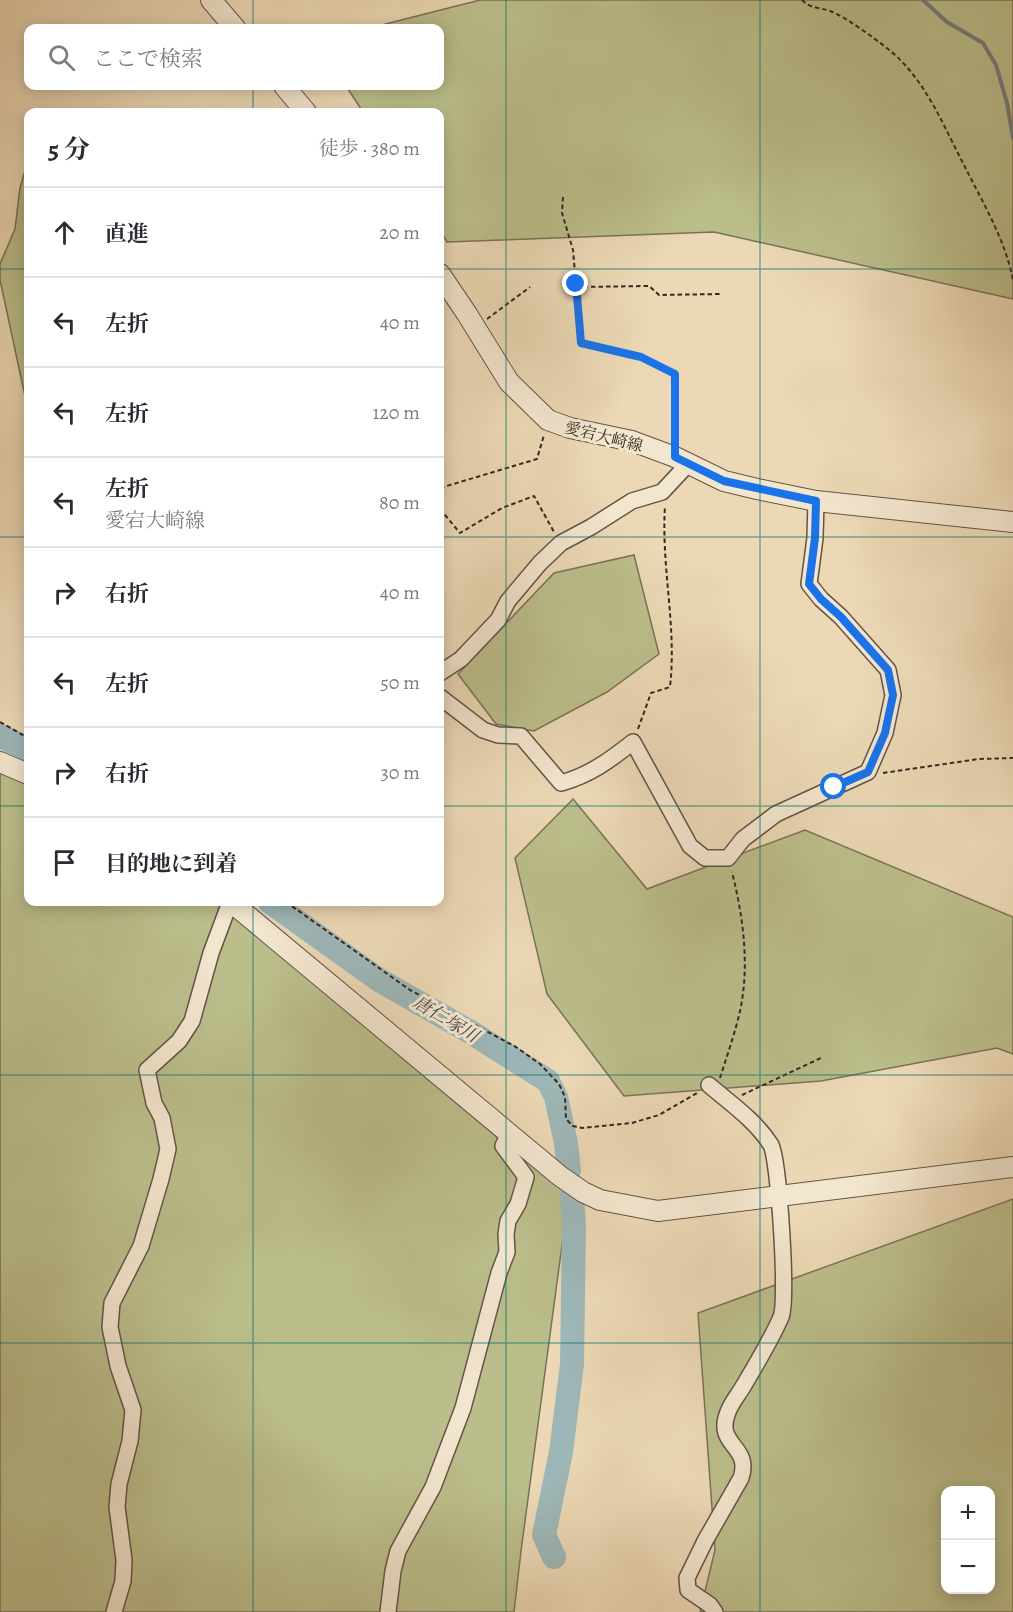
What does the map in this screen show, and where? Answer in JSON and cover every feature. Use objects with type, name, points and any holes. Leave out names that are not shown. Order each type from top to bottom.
[{"type":"street","points":[[211,0],[232,24]]},
{"type":"street","points":[[287,90],[303,108]]},
{"type":"street","name":"愛宕大崎線","points":[[444,280],[509,382],[548,420],[570,428],[632,441],[682,460],[724,481],[816,501],[1013,522]]},
{"type":"street","points":[[444,670],[461,658],[498,620],[508,601],[561,543],[632,501],[662,492],[682,460]]},
{"type":"street","points":[[444,699],[483,730],[498,735],[521,736],[561,783],[582,777],[633,742],[690,846],[705,858],[728,858],[743,838],[776,814],[868,772],[885,733],[893,695],[888,670],[809,584],[815,538],[816,501]]},
{"type":"street","points":[[0,762],[24,772]]},
{"type":"street","points":[[114,1612],[123,1581],[124,1560],[117,1507],[118,1484],[130,1440],[133,1410],[118,1366],[110,1327],[112,1303],[141,1246],[168,1149],[162,1118],[154,1103],[147,1070],[179,1041],[192,1021],[211,953],[229,906]]},
{"type":"street","points":[[236,906],[560,1176],[583,1192],[600,1200],[658,1211],[1013,1167]]},
{"type":"street","points":[[709,1085],[754,1124],[772,1147],[779,1196],[783,1308],[760,1358],[727,1413],[726,1434],[745,1463],[741,1478],[687,1578],[688,1590],[710,1605],[715,1612]]},
{"type":"street","points":[[388,1612],[398,1551],[433,1487],[463,1408],[499,1273],[507,1252],[508,1221],[518,1204],[526,1177],[503,1146],[509,1134]]},
{"type":"path","points":[[802,0],[809,7],[830,11],[840,16],[889,50],[920,86],[936,111],[982,201],[998,235],[1013,281]]},
{"type":"path","points":[[563,198],[562,213],[573,250],[581,343],[641,357],[675,374],[682,460]]},
{"type":"path","points":[[576,287],[649,286],[659,295],[720,294]]},
{"type":"path","points":[[475,328],[530,287]]},
{"type":"path","points":[[444,487],[537,459],[548,420]]},
{"type":"path","points":[[633,742],[651,693],[670,687],[673,664],[663,537],[666,506],[662,492]]},
{"type":"path","points":[[444,514],[460,533],[502,508],[534,496],[561,543]]},
{"type":"path","points":[[0,722],[24,736]]},
{"type":"path","points":[[868,772],[883,773],[979,759],[1013,758]]},
{"type":"path","points":[[292,906],[410,990],[516,1047],[540,1064],[559,1084],[565,1097],[566,1119],[573,1126],[582,1128],[632,1123],[659,1115],[709,1085],[716,1087],[741,1009],[745,975],[738,897],[728,858]]},
{"type":"path","points":[[728,1101],[823,1058]]},
{"type":"green space","points":[[480,0],[1013,0],[1013,299],[714,232],[447,242],[444,237],[444,108],[360,108],[349,90],[444,90],[444,24],[386,24]]},
{"type":"green space","points":[[24,174],[24,391],[0,280],[0,264],[15,229]]},
{"type":"green space","points":[[634,555],[659,654],[607,692],[534,731],[496,724],[458,674],[554,573]]},
{"type":"green space","points":[[0,768],[24,780],[24,906],[224,906],[410,1064],[569,1193],[514,1612],[0,1612]]},
{"type":"green space","points":[[573,799],[647,889],[805,830],[1013,917],[1013,1054],[997,1048],[821,1081],[624,1096],[547,994],[515,858]]},
{"type":"green space","points":[[1013,1199],[1013,1612],[700,1612],[715,1550],[698,1313]]},
{"type":"waterway","points":[[923,0],[947,22],[983,43],[996,65],[1007,103],[1013,138]]},
{"type":"waterway","name":"唐仁塚川","points":[[0,736],[24,747]]},
{"type":"waterway","name":"唐仁塚川","points":[[276,906],[379,980],[472,1033],[548,1081],[556,1097],[566,1143],[569,1171]]},
{"type":"waterway","name":"唐仁塚川","points":[[554,1557],[544,1535],[561,1452],[572,1364],[574,1226],[572,1195]]},
{"type":"route","points":[[576,284],[581,343],[641,357],[675,374],[675,457],[724,481],[816,501],[815,538],[809,584],[888,670],[893,695],[885,733],[868,772],[834,787]]}]
